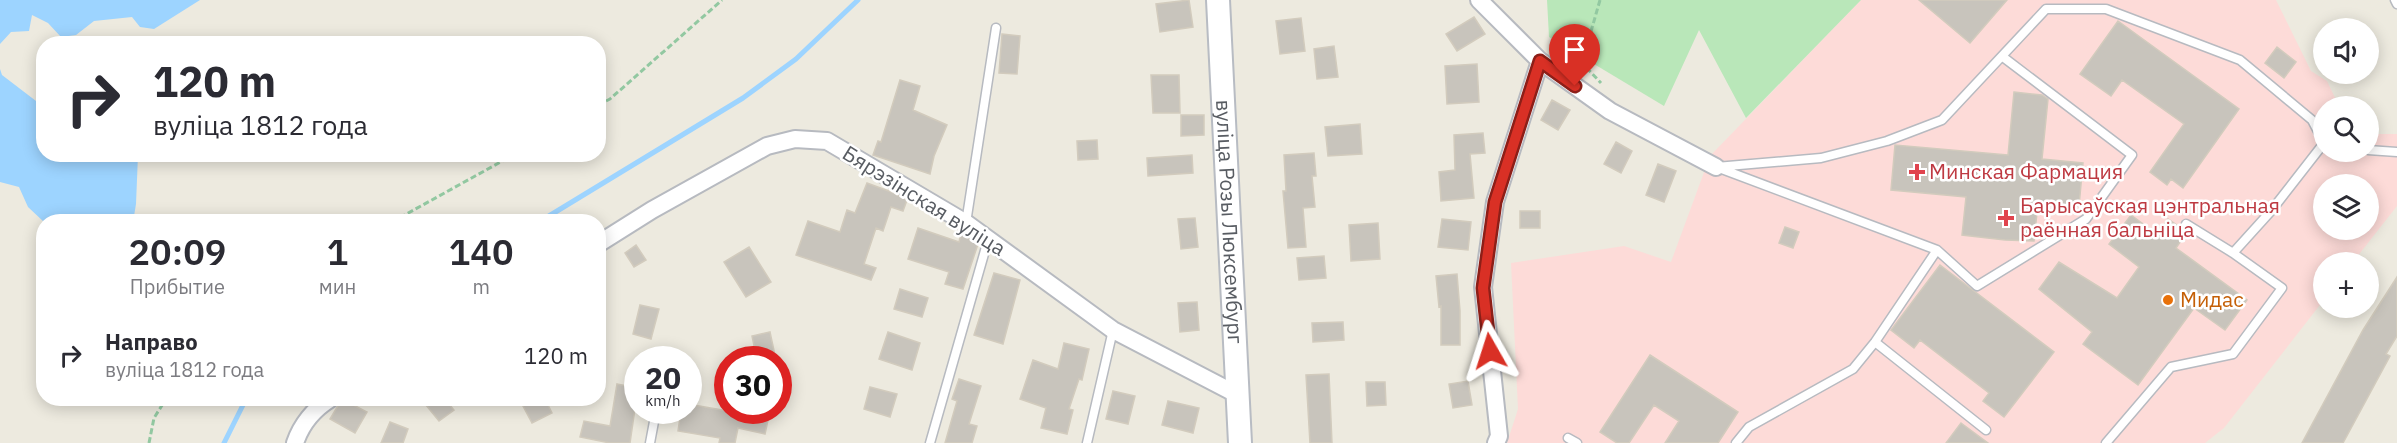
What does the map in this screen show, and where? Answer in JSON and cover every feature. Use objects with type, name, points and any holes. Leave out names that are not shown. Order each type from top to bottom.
[{"type":"main road","name":"вуліца Розы Люксембург","points":[[1218,0],[1240,443]]},
{"type":"street","points":[[1479,0],[1540,61],[1610,111],[1716,167]]},
{"type":"street","points":[[1496,443],[1499,436],[1483,288],[1495,202],[1540,61]]},
{"type":"street","name":"Бярэзінская вуліца","points":[[606,239],[732,164],[767,146],[795,139],[827,141],[966,223],[1113,330],[1238,395]]},
{"type":"street","points":[[295,443],[298,433],[319,406]]},
{"type":"lane","points":[[2396,0],[2397,4]]},
{"type":"lane","points":[[1716,167],[1821,158],[1887,141],[1942,120],[2046,9],[2106,9],[2240,60],[2313,122]]},
{"type":"lane","points":[[966,223],[996,28]]},
{"type":"lane","points":[[1716,167],[1937,250],[1977,286],[2086,219],[2132,156],[2003,57]]},
{"type":"lane","points":[[2379,151],[2397,152]]},
{"type":"lane","points":[[2233,253],[2271,211],[2313,157]]},
{"type":"lane","points":[[2106,443],[2171,367],[2233,354],[2282,288],[2233,253],[2186,224]]},
{"type":"lane","points":[[930,443],[988,240]]},
{"type":"lane","points":[[1737,443],[1749,427],[1853,369],[1875,342],[1937,250]]},
{"type":"lane","points":[[1087,443],[1113,330]]},
{"type":"lane","points":[[1875,342],[1986,430]]},
{"type":"lane","points":[[650,443],[654,424]]},
{"type":"lane","points":[[1568,438],[1577,443]]},
{"type":"path","points":[[606,101],[722,0]]},
{"type":"path","points":[[1600,0],[1582,63],[1603,84]]},
{"type":"path","points":[[406,214],[501,162]]},
{"type":"path","points":[[149,443],[154,418],[162,406]]},
{"type":"shaded area","name":"Барысаўская цэнтральная раённая бальніца","points":[[1861,0],[2276,0],[2313,72],[2313,84],[2328,84],[2334,96],[2313,96],[2313,162],[2379,162],[2379,134],[2397,134],[2397,206],[2379,229],[2379,174],[2313,174],[2313,240],[2370,240],[2361,252],[2313,252],[2313,314],[2224,428],[2205,443],[1507,443],[1518,409],[1511,263],[1624,246],[1671,262],[1710,156]]},
{"type":"green space","points":[[1547,0],[1861,0],[1746,118],[1699,30],[1664,106],[1549,37]]},
{"type":"water","points":[[0,0],[200,0],[154,29],[140,27],[132,17],[94,21],[76,35],[60,36],[48,23],[32,15],[29,31],[11,32],[0,44]]},
{"type":"water","points":[[0,69],[2,75],[36,101],[36,162],[138,162],[134,214],[36,214],[28,207],[19,187],[0,182]]},
{"type":"building","points":[[1189,0],[1193,27],[1160,32],[1156,4]]},
{"type":"building","points":[[1919,0],[2007,0],[1970,43]]},
{"type":"building","points":[[1474,17],[1485,34],[1457,51],[1446,34]]},
{"type":"building","points":[[1301,18],[1305,51],[1280,54],[1276,21]]},
{"type":"building","points":[[2118,21],[2239,109],[2183,188],[2171,179],[2167,185],[2150,172],[2184,124],[2122,80],[2111,96],[2080,74]]},
{"type":"building","points":[[1002,34],[1020,36],[1017,74],[999,73]]},
{"type":"building","points":[[1334,46],[1338,77],[1317,79],[1314,49]]},
{"type":"building","points":[[2277,47],[2296,62],[2284,78],[2265,63]]},
{"type":"building","points":[[1477,64],[1479,102],[1447,104],[1445,66]]},
{"type":"building","points":[[1151,75],[1179,75],[1180,113],[1153,113]]},
{"type":"building","points":[[900,80],[920,86],[913,110],[947,125],[934,156],[930,174],[873,155],[878,141],[881,142]]},
{"type":"building","points":[[2014,92],[2042,95],[2048,99],[2042,159],[2083,163],[2079,206],[2038,203],[2034,241],[2005,240],[1962,235],[1966,197],[1891,190],[1895,145],[2008,155]]},
{"type":"building","points":[[1552,100],[1570,110],[1558,130],[1541,120]]},
{"type":"building","points":[[1181,115],[1204,115],[1204,135],[1181,136]]},
{"type":"building","points":[[1360,124],[1362,154],[1328,156],[1325,127]]},
{"type":"building","points":[[1483,133],[1485,153],[1470,154],[1474,198],[1441,201],[1439,172],[1455,170],[1454,135]]},
{"type":"building","points":[[1097,140],[1098,159],[1078,160],[1077,141]]},
{"type":"building","points":[[1616,142],[1632,151],[1621,173],[1604,164]]},
{"type":"building","points":[[1314,153],[1316,176],[1312,176],[1315,207],[1303,208],[1306,247],[1288,248],[1283,191],[1286,191],[1284,155]]},
{"type":"building","points":[[1192,155],[1193,173],[1148,176],[1147,158]]},
{"type":"building","points":[[1658,164],[1676,171],[1664,202],[1646,195]]},
{"type":"building","points":[[867,183],[907,200],[903,211],[891,207],[883,231],[876,228],[864,264],[876,268],[871,280],[796,255],[808,221],[840,232],[847,210],[855,213]]},
{"type":"building","points":[[1520,211],[1540,211],[1540,228],[1520,228]]},
{"type":"building","points":[[2131,215],[2157,234],[2168,219],[2187,232],[2176,248],[2247,300],[2225,330],[2194,308],[2138,385],[2083,344],[2092,332],[2039,289],[2059,262],[2117,298],[2139,267],[2109,244]]},
{"type":"building","points":[[1195,218],[1198,247],[1181,249],[1178,219]]},
{"type":"building","points":[[1442,219],[1471,222],[1468,250],[1438,247]]},
{"type":"building","points":[[1378,223],[1380,259],[1351,261],[1349,225]]},
{"type":"building","points":[[1785,227],[1799,232],[1793,248],[1779,243]]},
{"type":"building","points":[[918,228],[959,242],[961,233],[978,244],[963,289],[945,284],[949,272],[908,259]]},
{"type":"building","points":[[636,245],[646,260],[634,267],[625,253]]},
{"type":"building","points":[[749,247],[771,282],[746,297],[724,262]]},
{"type":"building","points":[[1324,256],[1326,278],[1299,280],[1297,258]]},
{"type":"building","points":[[1940,265],[2054,352],[2004,417],[1983,401],[1989,393],[1920,340],[1914,348],[1891,330]]},
{"type":"building","points":[[994,273],[1020,280],[1003,344],[974,335]]},
{"type":"building","points":[[1457,274],[1460,345],[1441,345],[1441,306],[1439,307],[1436,276]]},
{"type":"building","points":[[2397,277],[2397,336],[2386,354],[2390,356],[2343,443],[2302,443],[2363,330],[2371,318],[2379,318],[2379,305]]},
{"type":"building","points":[[900,289],[928,298],[922,317],[894,309]]},
{"type":"building","points":[[1197,302],[1199,330],[1180,332],[1178,303]]},
{"type":"building","points":[[640,305],[659,309],[651,339],[633,334]]},
{"type":"building","points":[[1343,322],[1344,340],[1313,342],[1312,323]]},
{"type":"building","points":[[770,332],[773,346],[754,346],[752,336]]},
{"type":"building","points":[[888,332],[920,343],[912,370],[879,359]]},
{"type":"building","points":[[1064,343],[1089,349],[1082,380],[1079,379],[1069,409],[1073,410],[1067,434],[1041,428],[1046,408],[1020,399],[1033,360],[1058,369]]},
{"type":"building","points":[[1650,355],[1738,412],[1718,443],[1665,443],[1679,421],[1654,405],[1629,443],[1617,443],[1600,432]]},
{"type":"building","points":[[1329,374],[1332,443],[1310,443],[1306,375]]},
{"type":"building","points":[[959,379],[981,386],[969,424],[977,426],[972,443],[945,443],[957,401],[952,399]]},
{"type":"building","points":[[1468,381],[1472,405],[1453,408],[1449,384]]},
{"type":"building","points":[[1366,382],[1385,382],[1386,405],[1367,406]]},
{"type":"building","points":[[617,384],[624,385],[624,424],[633,424],[630,443],[610,443],[580,437],[584,421],[610,426]]},
{"type":"building","points":[[870,387],[897,394],[890,417],[864,409]]},
{"type":"building","points":[[1113,391],[1135,396],[1128,424],[1106,419]]},
{"type":"building","points":[[1168,401],[1199,408],[1193,433],[1162,425]]},
{"type":"building","points":[[338,406],[355,406],[367,412],[355,433],[330,419]]},
{"type":"building","points":[[427,406],[451,406],[454,410],[439,421]]},
{"type":"building","points":[[523,406],[548,406],[552,413],[532,423]]},
{"type":"building","points":[[702,406],[714,409],[714,424],[767,424],[765,434],[738,428],[735,443],[719,443],[720,438],[678,431],[679,424],[702,424]]},
{"type":"building","points":[[390,422],[408,429],[403,443],[381,443]]},
{"type":"building","points":[[1961,423],[1988,443],[1946,443]]},
{"type":"waterway","points":[[552,214],[743,98],[796,59],[858,0]]},
{"type":"waterway","points":[[224,443],[242,406]]},
{"type":"place","name":"Минская Фармация","points":[[1917,172]]},
{"type":"place","name":"Барысаўская цэнтральная раённая бальніца","points":[[2006,218]]},
{"type":"place","name":"Мидас","points":[[2168,300]]},
{"type":"route","points":[[1490,351],[1483,288],[1495,202],[1540,61],[1575,86]]}]
